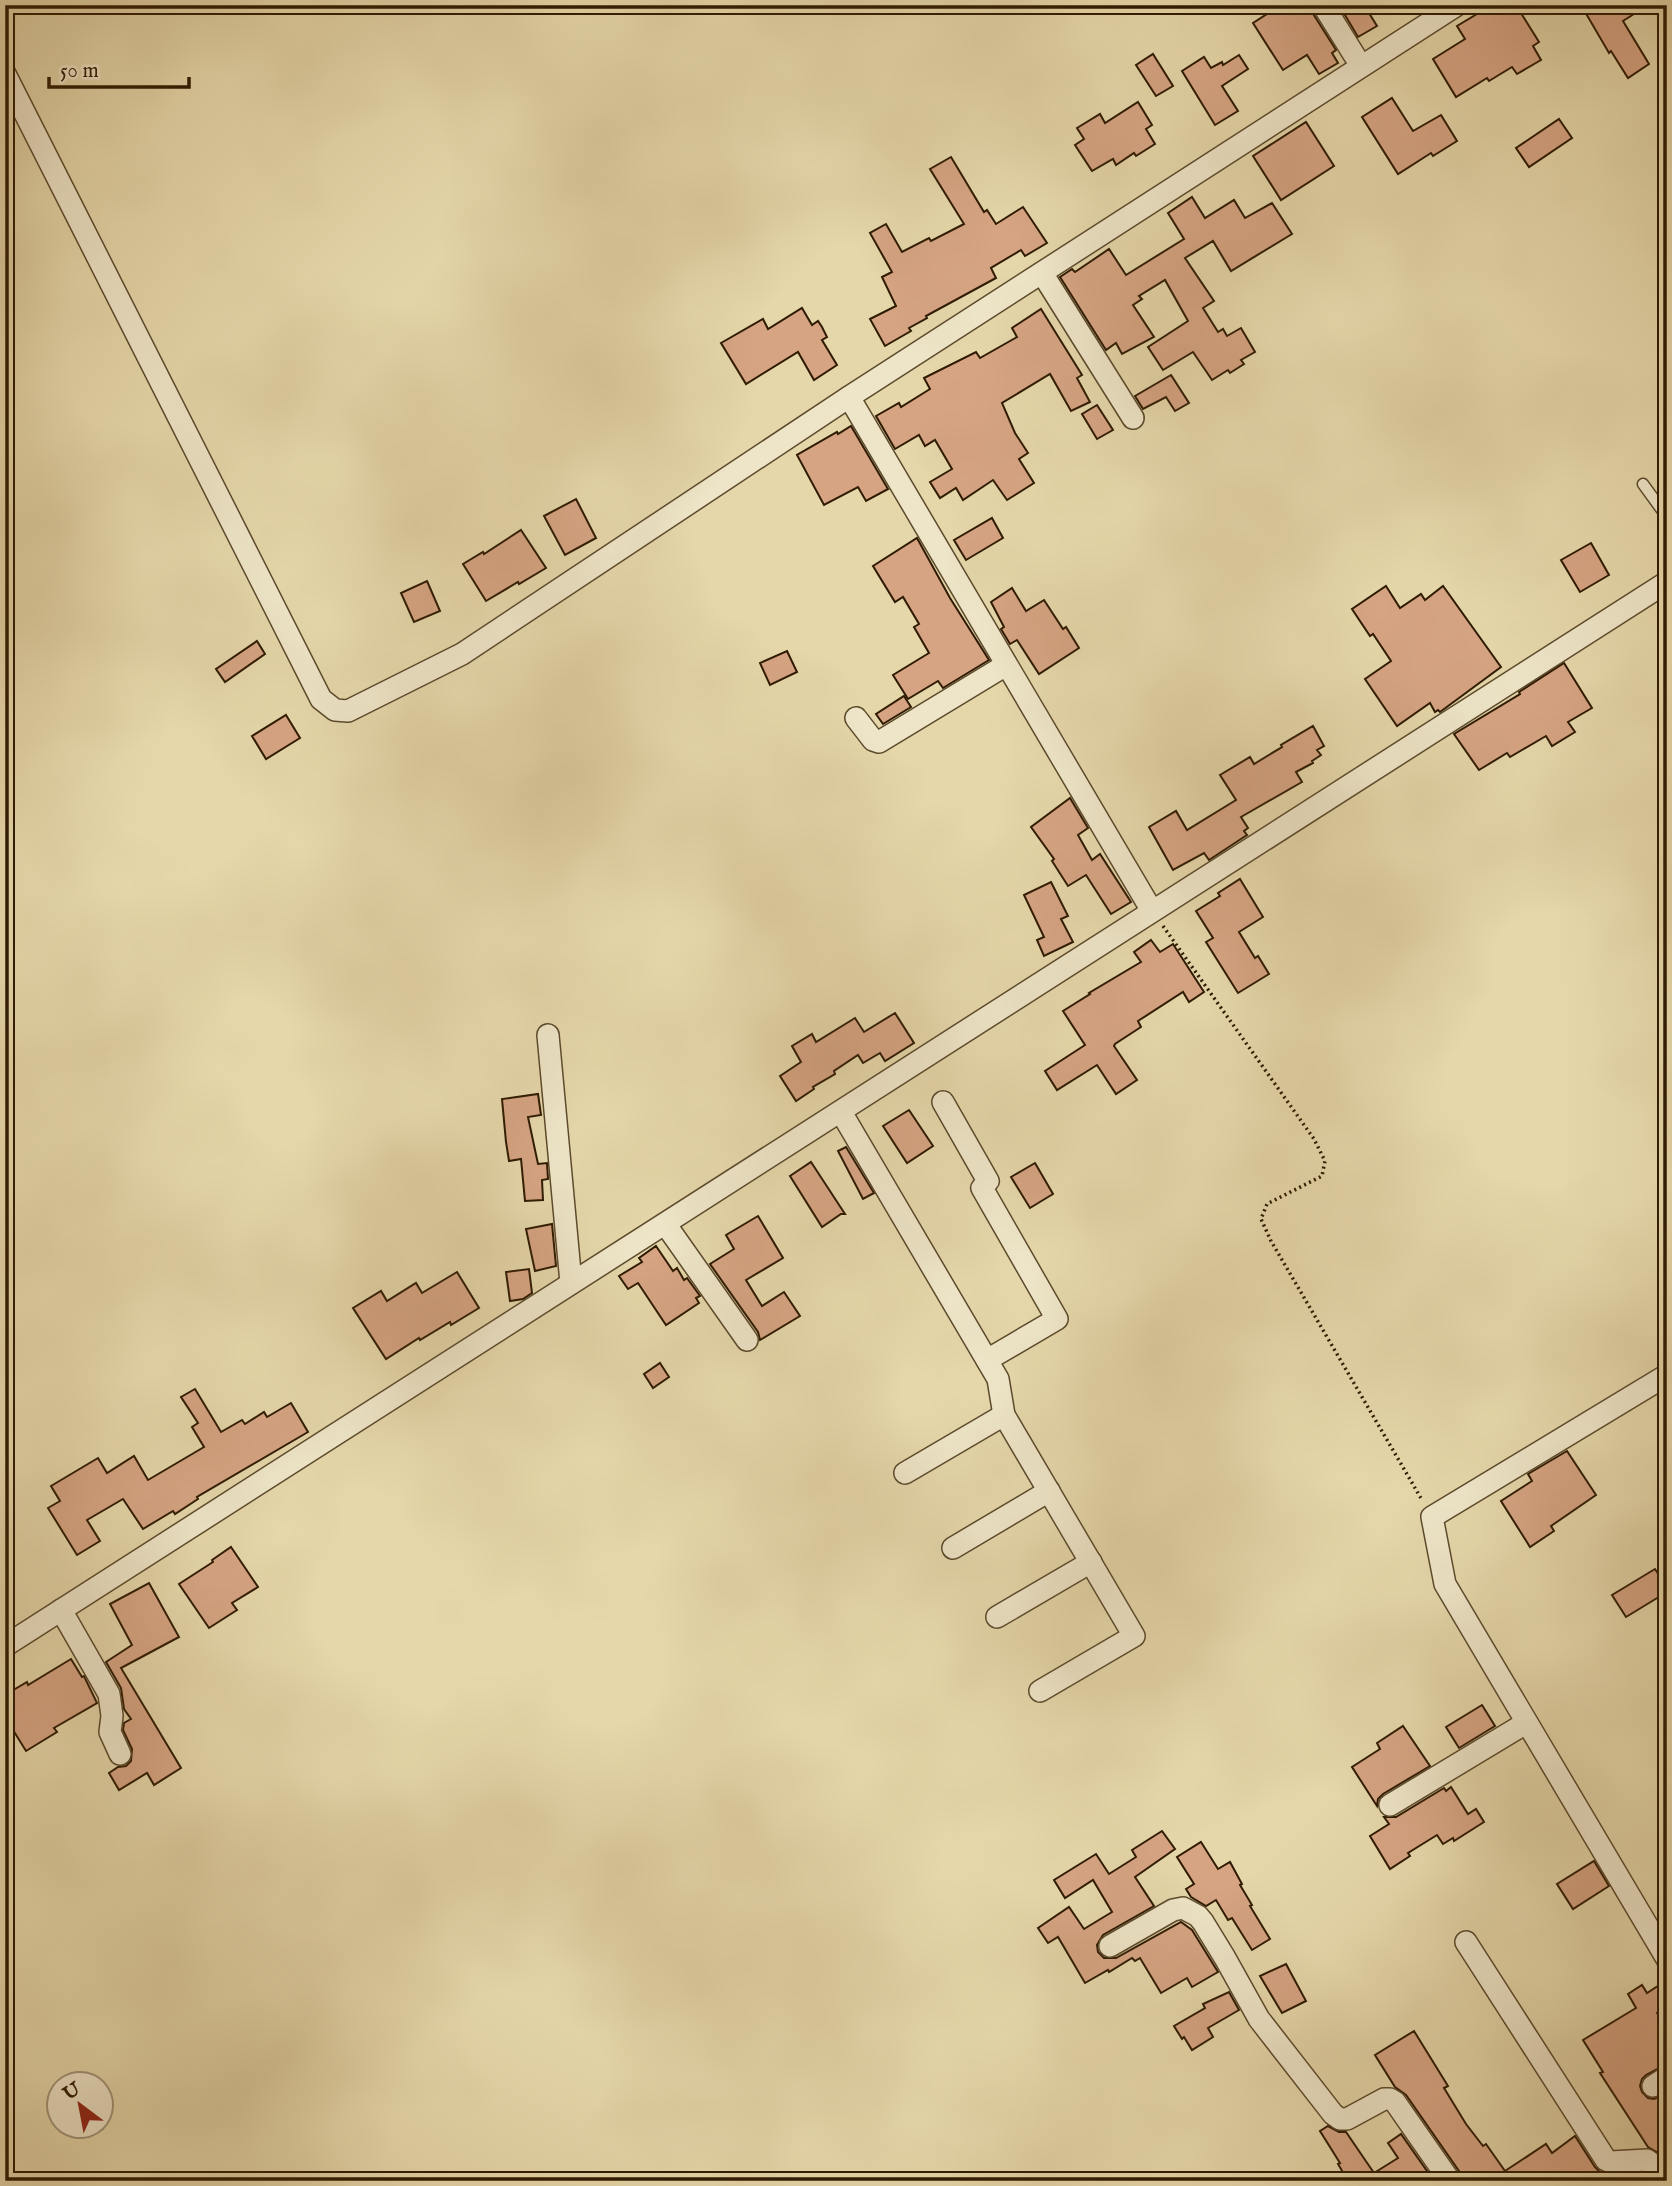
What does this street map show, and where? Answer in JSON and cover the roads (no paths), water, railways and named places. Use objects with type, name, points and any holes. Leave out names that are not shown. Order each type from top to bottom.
[{"type":"street","points":[[1323,5],[1362,66]]},
{"type":"street","points":[[5,74],[321,699],[335,710],[348,711],[462,653],[849,397],[1457,5]]},
{"type":"street","points":[[1042,273],[1133,418]]},
{"type":"street","points":[[849,397],[1152,911]]},
{"type":"street","points":[[5,1646],[1667,582]]},
{"type":"street","points":[[856,718],[873,740],[880,742],[1006,665]]},
{"type":"street","points":[[548,1035],[571,1283]]},
{"type":"street","points":[[943,1102],[988,1181],[982,1188],[1057,1319],[987,1360]]},
{"type":"street","points":[[841,1112],[998,1379],[1004,1415],[1134,1636],[1040,1691]]},
{"type":"street","points":[[666,1225],[747,1340]]},
{"type":"street","points":[[1667,1375],[1432,1517],[1445,1584],[1667,1959]]},
{"type":"street","points":[[905,1473],[1004,1415]]},
{"type":"street","points":[[953,1548],[1049,1491]]},
{"type":"street","points":[[997,1617],[1091,1562]]},
{"type":"street","points":[[61,1611],[109,1694],[112,1716],[110,1732],[120,1754]]},
{"type":"street","points":[[1390,1805],[1526,1723]]},
{"type":"street","points":[[1110,1946],[1173,1910],[1183,1908],[1198,1916],[1259,2019],[1333,2114],[1340,2119],[1347,2119],[1384,2099],[1390,2099],[1395,2102],[1450,2181]]},
{"type":"street","points":[[1466,1942],[1606,2160],[1647,2160],[1663,2181]]},
{"type":"lane","points":[[1643,484],[1667,517]]}]
